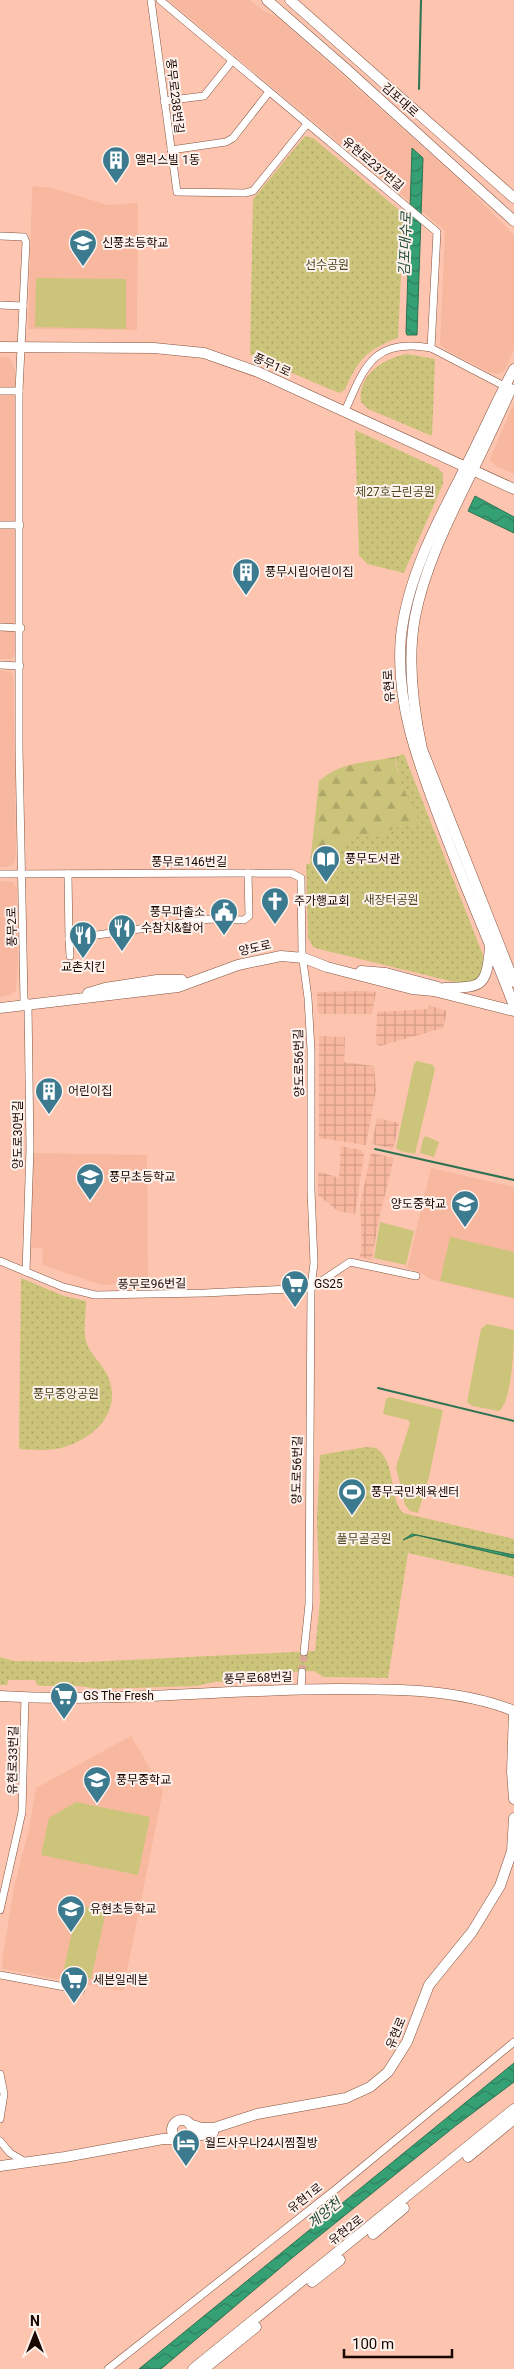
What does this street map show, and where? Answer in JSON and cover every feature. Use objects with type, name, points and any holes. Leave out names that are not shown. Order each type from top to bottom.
[{"type":"street","name":"풍무로238번길","points":[[151,0],[164,102],[179,194],[245,193],[252,191],[308,124]]},
{"type":"street","name":"유현로237번길","points":[[160,0],[437,232],[431,348]]},
{"type":"street","name":"김포대로","points":[[267,0],[366,86],[514,221]]},
{"type":"street","name":"김포대로","points":[[290,0],[514,198]]},
{"type":"street","points":[[164,102],[204,96],[232,61]]},
{"type":"street","points":[[171,150],[226,142],[233,138],[269,92]]},
{"type":"street","name":"풍무2로","points":[[0,236],[21,236],[26,239],[19,391],[22,874],[26,1002]]},
{"type":"street","points":[[0,305],[23,306]]},
{"type":"street","name":"풍무1로","points":[[0,346],[152,344],[205,349],[248,364],[514,487]]},
{"type":"street","points":[[345,410],[360,374],[372,360],[398,348],[419,346],[431,348],[511,387]]},
{"type":"street","name":"유현로","points":[[514,369],[511,387],[470,467],[434,528],[412,587],[401,636],[401,679],[406,720],[415,754],[468,896],[514,1006]]},
{"type":"street","points":[[0,391],[19,391]]},
{"type":"street","name":"유현로","points":[[470,467],[421,593],[415,618],[413,638],[412,687],[418,729],[425,757],[514,982]]},
{"type":"street","points":[[0,525],[20,525]]},
{"type":"street","points":[[0,627],[21,628]]},
{"type":"street","points":[[0,665],[20,666]]},
{"type":"street","points":[[69,939],[210,919],[244,920],[248,916],[248,873]]},
{"type":"street","name":"풍무로146번길","points":[[0,874],[291,873],[301,878],[303,887],[303,955]]},
{"type":"street","points":[[68,874],[70,956]]},
{"type":"street","points":[[444,988],[467,987],[482,981],[487,974],[490,947]]},
{"type":"street","name":"양도로","points":[[0,1004],[91,993],[104,988],[157,980],[178,981],[260,954],[280,951],[363,971],[386,973],[514,1006]]},
{"type":"street","name":"양도로","points":[[303,955],[327,967],[412,989],[434,991],[514,1006]]},
{"type":"street","name":"양도로56번길","points":[[303,955],[311,1050],[311,1190],[314,1263],[311,1288],[309,1604],[304,1652]]},
{"type":"street","name":"양도로","points":[[0,1008],[26,1002]]},
{"type":"street","name":"양도로30번길","points":[[26,1002],[30,1148],[26,1272]]},
{"type":"street","name":"풍무로96번길","points":[[0,1261],[73,1290],[106,1296],[311,1288]]},
{"type":"street","points":[[311,1288],[350,1262],[416,1276]]},
{"type":"street","points":[[300,1689],[302,1672]]},
{"type":"street","name":"풍무로68번길","points":[[0,1696],[25,1700],[300,1689],[377,1689],[442,1694],[496,1703],[514,1711],[433,1698],[378,1694],[264,1694],[97,1702],[0,1700]]},
{"type":"street","name":"유현로33번길","points":[[0,1910],[22,1812],[25,1700]]},
{"type":"street","points":[[514,1712],[512,1772],[514,1799]]},
{"type":"street","name":"유현로","points":[[192,2125],[202,2128],[220,2127],[257,2114],[346,2098],[370,2087],[388,2072],[408,2042],[429,1985],[472,1932],[500,1886],[512,1851],[514,1818]]},
{"type":"street","name":"유현로","points":[[189,2137],[221,2131],[257,2117],[343,2103],[363,2095],[388,2078],[411,2046],[436,1983],[482,1925],[496,1903],[514,1858]]},
{"type":"street","points":[[0,1975],[81,1990]]},
{"type":"street","name":"유현1로","points":[[108,2369],[336,2188],[514,2042]]},
{"type":"street","points":[[0,2074],[4,2094],[0,2118]]},
{"type":"street","name":"유현2로","points":[[193,2369],[514,2109]]},
{"type":"street","name":"유현2로","points":[[204,2369],[514,2119]]},
{"type":"street","points":[[0,2166],[28,2163],[158,2140],[184,2140],[192,2132],[192,2125],[186,2120],[179,2120],[158,2140]]},
{"type":"street","points":[[172,2127],[172,2134],[177,2139]]},
{"type":"street","points":[[0,2141],[10,2153],[28,2163]]},
{"type":"shaded area","points":[[168,0],[250,0],[264,11],[277,17],[461,181],[514,235],[514,350],[505,370],[498,374],[489,372],[453,354],[440,345],[445,231]]},
{"type":"shaded area","name":"신풍초등학교","points":[[34,186],[52,188],[108,205],[138,203],[137,330],[28,329],[32,189]]},
{"type":"shaded area","points":[[0,357],[10,358],[15,370],[15,652],[13,658],[10,659],[0,659]]},
{"type":"shaded area","points":[[514,403],[514,474],[495,466],[490,459]]},
{"type":"shaded area","points":[[0,670],[12,673],[14,680],[16,855],[14,864],[8,867],[0,867]]},
{"type":"shaded area","points":[[0,881],[13,882],[17,888],[18,960],[16,991],[10,995],[0,997]]},
{"type":"shaded area","points":[[317,992],[376,992],[372,1014],[318,1014]]},
{"type":"shaded area","points":[[429,1005],[447,1011],[443,1028],[380,1046],[376,1044],[377,1012],[428,1009]]},
{"type":"shaded area","points":[[319,1036],[345,1037],[344,1062],[374,1066],[376,1090],[366,1145],[319,1138]]},
{"type":"shaded area","points":[[377,1118],[399,1123],[393,1149],[372,1144]]},
{"type":"shaded area","points":[[341,1146],[361,1150],[364,1155],[355,1214],[338,1211],[318,1195],[318,1171],[339,1178]]},
{"type":"shaded area","name":"풍무초등학교","points":[[33,1153],[147,1155],[148,1284],[102,1285],[42,1265],[43,1248],[31,1248]]},
{"type":"shaded area","points":[[371,1153],[394,1158],[378,1223],[372,1260],[360,1257],[362,1241],[360,1206]]},
{"type":"shaded area","name":"양도중학교","points":[[431,1168],[514,1187],[514,1299],[430,1279],[420,1272],[407,1268]]},
{"type":"shaded area","points":[[131,1736],[163,1791],[123,1991],[3,1969],[2,1962],[14,1887],[29,1829],[36,1788]]},
{"type":"green space","name":"선수공원","points":[[305,136],[313,138],[404,214],[398,338],[378,347],[364,357],[354,371],[345,390],[339,393],[250,355],[253,199]]},
{"type":"green space","points":[[36,278],[126,279],[126,329],[35,327]]},
{"type":"green space","points":[[407,354],[435,359],[432,436],[368,409],[361,402],[363,384],[374,369],[390,359]]},
{"type":"green space","name":"제27호근린공원","points":[[355,430],[438,468],[443,474],[443,484],[404,573],[367,564],[359,555]]},
{"type":"green space","name":"새장터공원","points":[[404,754],[483,955],[482,975],[474,982],[458,983],[319,949],[313,947],[308,938],[306,864],[331,864],[338,848],[347,840],[358,836],[380,836],[396,827],[420,823],[402,785],[395,757]]},
{"type":"green space","points":[[395,757],[397,769],[420,820],[419,825],[396,827],[380,836],[358,836],[347,840],[338,848],[331,864],[310,864],[319,781],[327,774],[346,766]]},
{"type":"green space","points":[[417,1061],[433,1065],[435,1069],[415,1154],[400,1151],[396,1148],[414,1064]]},
{"type":"green space","points":[[426,1136],[439,1142],[434,1157],[420,1153],[423,1139]]},
{"type":"green space","points":[[380,1222],[414,1231],[406,1265],[374,1258]]},
{"type":"green space","points":[[450,1237],[514,1252],[514,1298],[440,1281]]},
{"type":"green space","name":"풍무중앙공원","points":[[21,1278],[64,1296],[86,1301],[86,1342],[106,1372],[110,1382],[111,1406],[107,1416],[92,1433],[61,1448],[45,1450],[19,1449]]},
{"type":"green space","points":[[487,1324],[514,1330],[513,1360],[507,1397],[499,1411],[472,1406],[467,1402],[481,1329]]},
{"type":"green space","points":[[389,1397],[443,1410],[429,1477],[418,1513],[410,1511],[405,1505],[396,1467],[410,1423],[408,1420],[383,1414],[386,1399]]},
{"type":"green space","name":"풀무골공원","points":[[366,1447],[376,1448],[383,1454],[390,1470],[395,1498],[403,1513],[514,1539],[514,1577],[408,1553],[388,1678],[323,1677],[314,1671],[290,1672],[283,1680],[214,1682],[197,1686],[99,1689],[80,1686],[41,1686],[37,1685],[35,1680],[8,1680],[7,1685],[0,1685],[0,1657],[14,1661],[87,1662],[315,1651],[320,1601],[317,1520],[320,1455]]},
{"type":"green space","points":[[76,1802],[150,1817],[138,1875],[41,1855],[49,1818]]},
{"type":"green space","points":[[78,1905],[106,1911],[91,1979],[63,1973]]},
{"type":"water","points":[[412,148],[423,158],[417,335],[407,335],[406,332]]},
{"type":"water","points":[[475,496],[514,517],[514,533],[468,511]]},
{"type":"water","points":[[412,1534],[514,1555],[514,1558],[416,1535],[403,1540]]},
{"type":"water","points":[[514,2063],[514,2082],[454,2127],[292,2258],[161,2369],[139,2369]]},
{"type":"waterway","name":"김포대수로","points":[[419,89],[421,0]]},
{"type":"waterway","points":[[375,1149],[514,1180]]},
{"type":"waterway","points":[[378,1388],[514,1421]]},
{"type":"tunnel","points":[[302,1672],[304,1652]]},
{"type":"place","name":"앨리스빌 1동","points":[[116,184]]},
{"type":"place","name":"신풍초등학교","points":[[83,267]]},
{"type":"place","name":"풍무시립어린이집","points":[[246,596]]},
{"type":"place","name":"풍무도서관","points":[[326,883]]},
{"type":"place","name":"주가행교회","points":[[275,925]]},
{"type":"place","name":"풍무파출소","points":[[224,936]]},
{"type":"place","name":"수참치&활어","points":[[122,952]]},
{"type":"place","name":"교촌치킨","points":[[83,959]]},
{"type":"place","name":"어린이집","points":[[49,1115]]},
{"type":"place","name":"풍무초등학교","points":[[90,1201]]},
{"type":"place","name":"양도중학교","points":[[465,1228]]},
{"type":"place","name":"GS25","points":[[295,1308]]},
{"type":"place","name":"풍무국민체육센터","points":[[352,1516]]},
{"type":"place","name":"GS The Fresh","points":[[64,1720]]},
{"type":"place","name":"풍무중학교","points":[[97,1804]]},
{"type":"place","name":"유현초등학교","points":[[71,1933]]},
{"type":"place","name":"세븐일레븐","points":[[74,2004]]},
{"type":"place","name":"월드사우나24시찜질방","points":[[186,2167]]},
{"type":"water label","name":"계양천","points":[[324,2213]]}]
